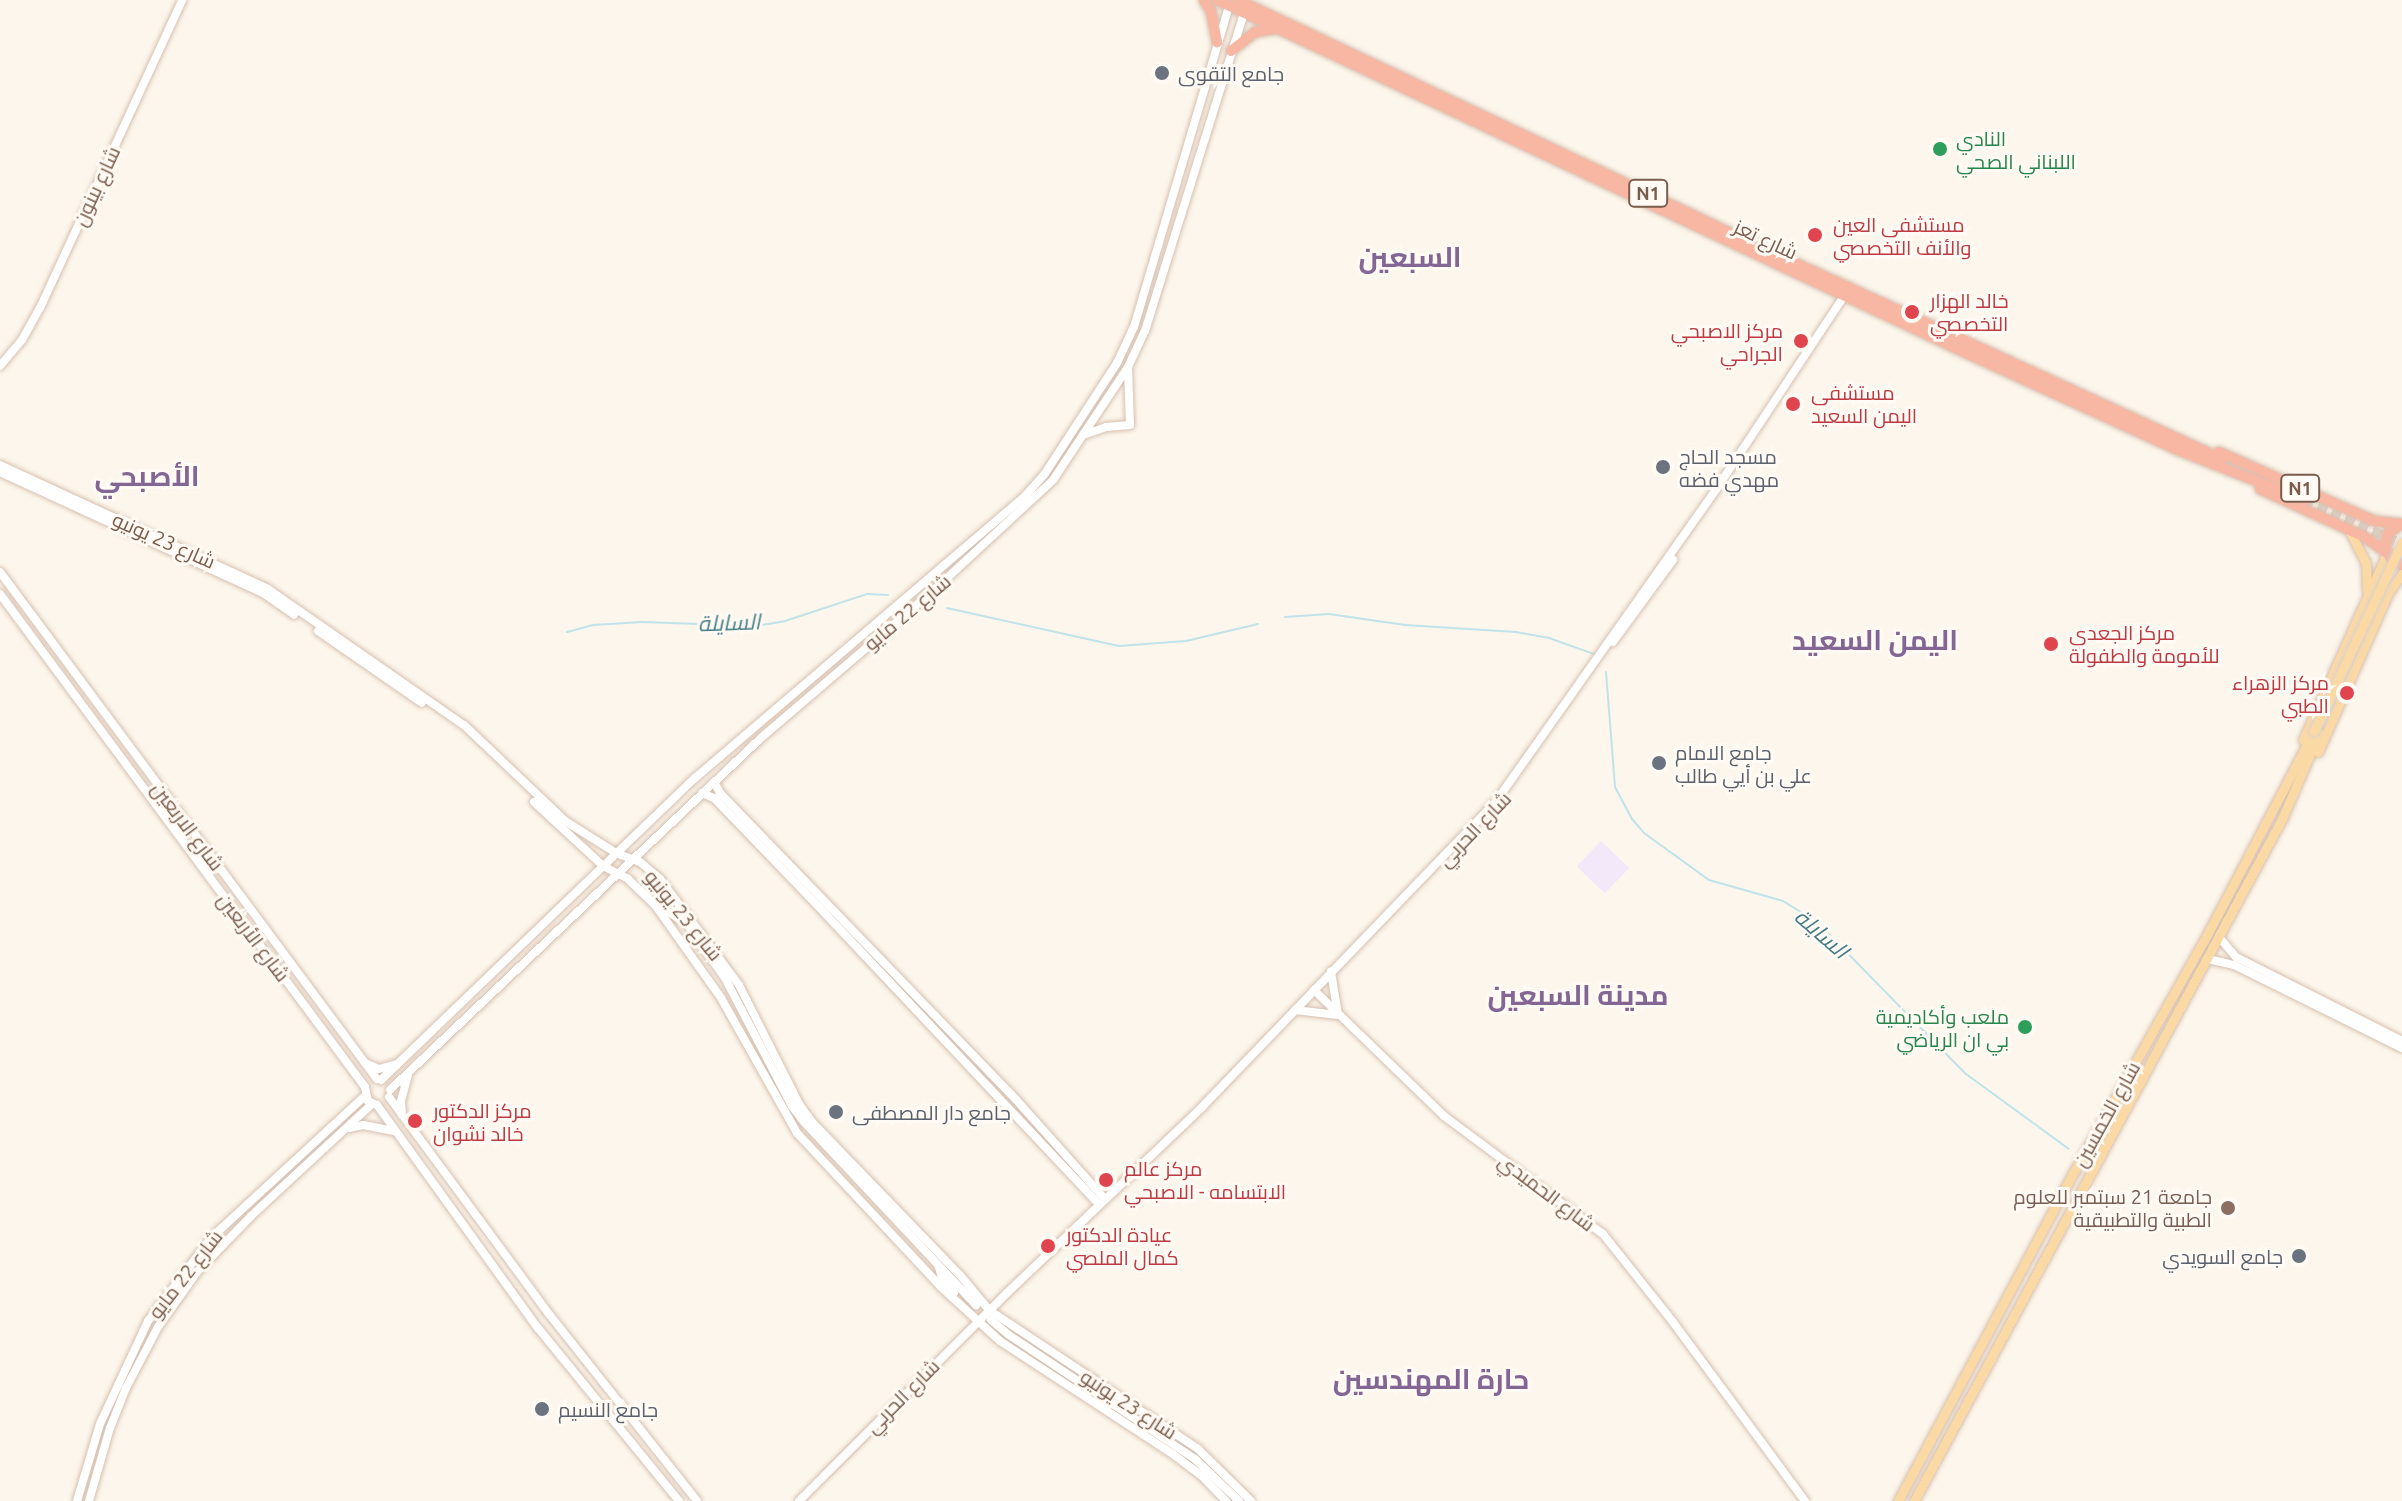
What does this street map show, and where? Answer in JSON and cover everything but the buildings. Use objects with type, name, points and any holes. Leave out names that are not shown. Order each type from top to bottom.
[{"type":"highway","points":[[1204,0],[1211,11],[1217,42]]},
{"type":"highway","name":"شارع تعز","points":[[1217,0],[1234,3],[2057,388],[2305,498]]},
{"type":"highway","name":"شارع تعز","points":[[1234,3],[1244,13],[1277,29],[1846,297],[2057,388]]},
{"type":"highway","points":[[1231,51],[1255,32],[1277,29]]},
{"type":"highway","name":"N1","points":[[2197,452],[2217,452],[2374,521],[2402,524]]},
{"type":"highway","name":"N1","points":[[2197,452],[2365,537],[2387,553]]},
{"type":"highway","points":[[2365,537],[2376,534],[2374,521]]},
{"type":"highway","points":[[2402,524],[2388,533],[2387,553],[2402,565]]},
{"type":"main road","points":[[2349,530],[2366,563],[2369,591],[2381,586],[2388,593],[2402,582]]},
{"type":"main road","name":"شارع الخمسين","points":[[1914,1501],[2208,959],[2298,772],[2402,542]]},
{"type":"main road","name":"شارع الخمسين","points":[[2298,772],[2299,748],[2387,553]]},
{"type":"main road","name":"شارع الخمسين","points":[[2316,732],[2402,556]]},
{"type":"main road","name":"شارع الخمسين","points":[[1898,1501],[2081,1158],[2298,772],[2316,756],[2388,593],[2402,574]]},
{"type":"main road","points":[[2208,933],[2219,937]]},
{"type":"main road","points":[[2036,1247],[2049,1252]]},
{"type":"main road","points":[[1944,1416],[1956,1422]]},
{"type":"street","name":"شارع بينون","points":[[0,366],[22,340],[40,308],[182,0]]},
{"type":"street","name":"شارع 22 مايو","points":[[89,1501],[110,1428],[158,1327],[197,1272],[251,1216],[389,1093],[414,1065],[631,858],[1035,500],[1128,367],[1156,298],[1181,215],[1217,42],[1234,3]]},
{"type":"street","name":"شارع 22 مايو","points":[[77,1501],[100,1424],[148,1321],[188,1265],[242,1207],[365,1092],[402,1062],[695,778],[1025,496],[1044,475],[1097,396],[1134,327],[1170,212],[1244,13]]},
{"type":"street","points":[[1170,212],[1181,215]]},
{"type":"street","name":"شارع الحربي","points":[[799,1501],[989,1310],[1202,1107],[1512,782],[1846,297]]},
{"type":"street","points":[[1083,435],[1106,427],[1130,425],[1128,367]]},
{"type":"street","points":[[1097,396],[1105,402]]},
{"type":"street","name":"شارع 23 يونيو","points":[[0,465],[263,593],[303,618],[463,727],[558,816],[616,853],[631,858],[660,879],[739,985],[799,1104],[813,1123],[977,1301],[1198,1449],[1251,1501]]},
{"type":"street","name":"شارع 23 يونيو","points":[[0,472],[76,504]]},
{"type":"street","name":"شارع الاربعين","points":[[0,572],[362,1062],[389,1093]]},
{"type":"street","points":[[914,592],[935,589]]},
{"type":"street","name":"شارع الأربعين","points":[[0,594],[374,1104]]},
{"type":"street","points":[[895,607],[911,608]]},
{"type":"street","points":[[66,681],[75,673]]},
{"type":"street","name":"شارع 23 يونيو","points":[[463,727],[603,866],[616,872],[655,905],[721,998],[797,1133],[964,1309],[1000,1341],[1174,1455],[1202,1476],[1226,1501]]},
{"type":"street","points":[[714,782],[717,796],[1043,1134],[1100,1199]]},
{"type":"street","points":[[702,793],[717,796]]},
{"type":"street","points":[[177,833],[188,825]]},
{"type":"street","points":[[669,892],[668,898],[731,989],[798,1115],[939,1266],[977,1301]]},
{"type":"street","points":[[655,905],[683,921]]},
{"type":"street","points":[[2219,937],[2236,957],[2391,1039],[2402,1048]]},
{"type":"street","points":[[2208,959],[2234,965],[2391,1039],[2402,1041]]},
{"type":"street","points":[[1295,1010],[1338,1015],[1331,972]]},
{"type":"street","name":"شارع الحميدي","points":[[1314,990],[1444,1116],[1603,1234],[1673,1322],[1805,1501]]},
{"type":"street","name":"شارع الحربي","points":[[1007,1293],[1010,1285],[1295,1010]]},
{"type":"street","points":[[362,1062],[379,1069],[402,1062]]},
{"type":"street","points":[[402,1116],[405,1079],[414,1065]]},
{"type":"street","points":[[389,1093],[402,1116],[459,1194],[697,1501]]},
{"type":"street","points":[[374,1104],[538,1328],[679,1501]]},
{"type":"street","points":[[346,1129],[363,1125],[396,1131]]},
{"type":"street","points":[[448,1202],[459,1194]]},
{"type":"street","points":[[242,1207],[251,1216]]},
{"type":"street","points":[[939,1266],[942,1278],[964,1309]]},
{"type":"street","points":[[991,1320],[1053,1366],[1186,1453],[1213,1473],[1239,1501]]},
{"type":"street","points":[[1011,1326],[1053,1366]]},
{"type":"street","points":[[1000,1341],[1009,1343],[1036,1361],[1053,1366]]},
{"type":"street","points":[[1155,1420],[1181,1443],[1186,1453]]},
{"type":"street","points":[[621,1430],[632,1421]]},
{"type":"street","points":[[1213,1473],[1226,1501]]},
{"type":"shaded area","points":[[1601,841],[1629,868],[1605,893],[1577,866]]},
{"type":"waterway","name":"السايلة","points":[[567,632],[593,625],[642,622],[755,626],[785,621],[867,594],[888,595]]},
{"type":"waterway","name":"السايلة","points":[[947,608],[1119,646],[1186,641],[1258,624]]},
{"type":"waterway","name":"السايلة","points":[[1285,617],[1329,614],[1405,625],[1516,632],[1549,638],[1594,654]]},
{"type":"waterway","name":"السايلة","points":[[1606,672],[1615,787],[1632,819],[1644,833],[1709,880],[1783,901],[1817,922],[1966,1074],[2069,1149]]},
{"type":"tunnel","points":[[2304,500],[2402,544]]},
{"type":"place","name":"جامع التقوى","points":[[1162,73]]},
{"type":"place","name":"النادي اللبناني الصحي","points":[[1940,149]]},
{"type":"place","name":"مستشفى العين والأنف التخصصي","points":[[1815,235]]},
{"type":"place","name":"خالد الهزار التخصصي","points":[[1912,312]]},
{"type":"place","name":"مركز الاصبحي الجراحي","points":[[1801,341]]},
{"type":"place","name":"مستشفى اليمن السعيد","points":[[1793,404]]},
{"type":"place","name":"مسجد الحاج مهدي فضه","points":[[1663,467]]},
{"type":"place","name":"مركز الجعدي للأمومة والطفولة","points":[[2051,644]]},
{"type":"place","name":"مركز الزهراء الطبي","points":[[2347,693]]},
{"type":"place","name":"جامع الامام علي بن أيي طالب","points":[[1659,763]]},
{"type":"place","name":"ملعب وأكاديمية بي ان الرياضي","points":[[2025,1027]]},
{"type":"place","name":"جامع دار المصطفى","points":[[836,1112]]},
{"type":"place","name":"مركز الدكتور خالد نشوان","points":[[415,1121]]},
{"type":"place","name":"مركز عالم الابتسامه - الاصبحي","points":[[1106,1180]]},
{"type":"place","name":"جامعة 21 سبتمبر للعلوم الطبية والتطبيقية","points":[[2228,1208]]},
{"type":"place","name":"عيادة الدكتور كمال الملصي","points":[[1048,1246]]},
{"type":"place","name":"جامع السويدي","points":[[2299,1256]]},
{"type":"place","name":"جامع النسيم","points":[[542,1409]]},
{"type":"district","name":"السبعين","points":[[1410,257]]},
{"type":"district","name":"الأصبحي","points":[[147,476]]},
{"type":"district","name":"اليمن السعيد","points":[[1875,640]]},
{"type":"district","name":"مدينة السبعين","points":[[1578,995]]},
{"type":"district","name":"حارة المهندسين","points":[[1431,1379]]}]
